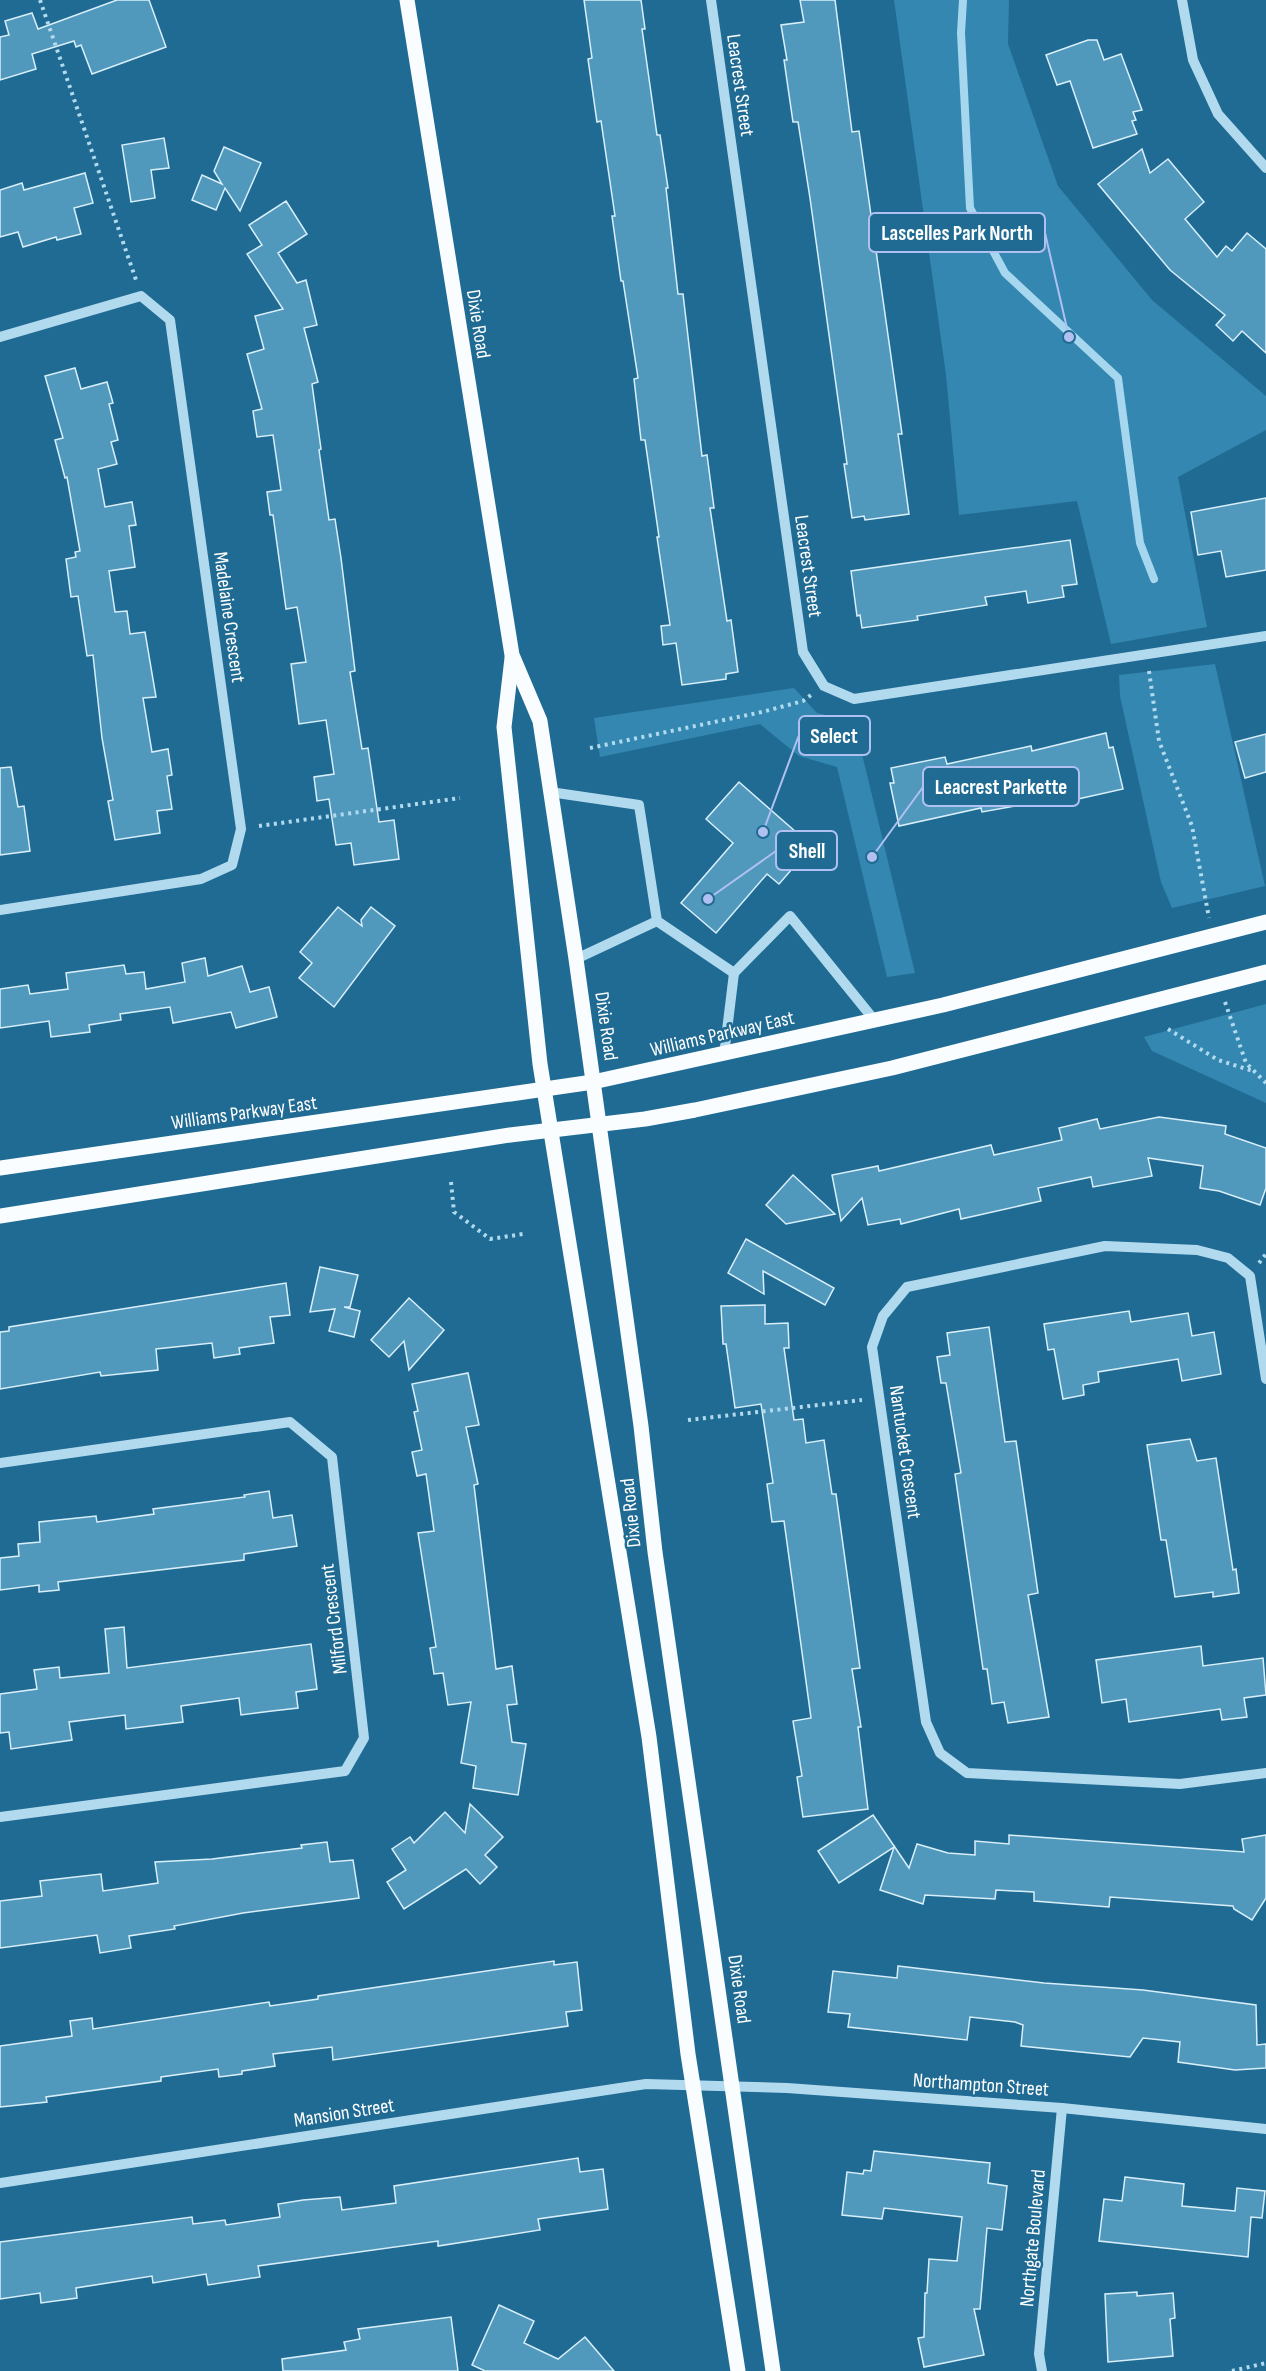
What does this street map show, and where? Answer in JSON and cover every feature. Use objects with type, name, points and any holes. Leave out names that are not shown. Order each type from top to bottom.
[{"type":"main road","name":"Dixie Road","points":[[407,0],[512,655],[540,721],[576,959],[641,1426],[655,1552],[773,2371]]},
{"type":"main road","name":"Dixie Road","points":[[512,655],[504,727],[544,1090],[647,1728],[693,2083],[738,2371]]},
{"type":"main road","name":"Williams Parkway East","points":[[0,1168],[593,1082],[875,1021],[1266,922]]},
{"type":"main road","points":[[0,1216],[550,1130],[695,1110],[892,1068],[1266,972]]},
{"type":"street","name":"Leacrest Street","points":[[711,0],[803,652],[824,686]]},
{"type":"street","points":[[1182,0],[1193,60],[1218,114],[1266,168]]},
{"type":"street","points":[[0,337],[141,296]]},
{"type":"street","name":"Madelaine Crescent","points":[[0,910],[201,879],[232,865],[242,829],[170,320],[141,296]]},
{"type":"street","points":[[824,686],[854,699],[1266,636]]},
{"type":"street","points":[[550,792],[639,805],[657,921],[734,973]]},
{"type":"street","points":[[724,1055],[734,973],[789,916],[875,1021]]},
{"type":"street","points":[[576,959],[657,921]]},
{"type":"street","name":"Nantucket Crescent","points":[[1266,1379],[1250,1275],[1228,1258],[1197,1251],[1105,1246],[907,1287],[883,1316],[872,1347],[926,1722],[940,1752],[967,1773],[1180,1784],[1266,1773]]},
{"type":"street","name":"Milford Crescent","points":[[0,1463],[290,1422],[332,1457],[364,1738],[345,1771],[0,1817]]},
{"type":"street","name":"Northampton Street","points":[[693,2083],[1062,2108],[1266,2129]]},
{"type":"street","name":"Mansion Street","points":[[0,2183],[646,2084],[693,2083]]},
{"type":"street","name":"Northgate Boulevard","points":[[1042,2371],[1039,2354],[1062,2108]]},
{"type":"path","points":[[39,0],[141,296]]},
{"type":"path","points":[[1147,653],[1159,741],[1192,826],[1211,937]]},
{"type":"path","points":[[590,748],[762,712],[803,701],[824,686]]},
{"type":"path","points":[[242,829],[460,798]]},
{"type":"path","points":[[1220,985],[1246,1063],[1266,1083]]},
{"type":"path","points":[[1168,1029],[1218,1060],[1254,1071]]},
{"type":"path","points":[[451,1182],[454,1212],[490,1239],[523,1234]]},
{"type":"path","points":[[688,1420],[880,1398]]},
{"type":"path","points":[[1232,2371],[1266,2363]]},
{"type":"shaded area","points":[[894,0],[1009,0],[1008,44],[1058,186],[1152,300],[1266,396],[1266,430],[1178,477],[1207,627],[1111,644],[1077,501],[959,515],[946,375]]},
{"type":"shaded area","points":[[1215,664],[1265,886],[1172,908],[1161,882],[1120,696],[1119,675]]},
{"type":"shaded area","points":[[794,688],[817,713],[854,721],[915,973],[887,977],[837,767],[799,756],[760,724],[600,757],[594,718]]},
{"type":"shaded area","points":[[1266,1004],[1266,1103],[1152,1051],[1144,1037]]},
{"type":"building","points":[[117,0],[149,0],[166,47],[92,74],[81,45],[76,47],[74,41],[32,54],[36,69],[0,80],[0,37],[9,35],[5,21],[32,13],[38,29]]},
{"type":"building","points":[[584,0],[641,0],[645,29],[642,29],[657,135],[660,135],[668,188],[666,188],[678,294],[683,294],[702,456],[707,455],[714,508],[710,508],[727,621],[731,620],[738,672],[726,674],[726,679],[682,685],[676,643],[663,645],[661,626],[670,625],[645,440],[641,440],[634,379],[638,378],[623,281],[621,281],[612,216],[615,216],[601,121],[597,122],[588,59],[592,58]]},
{"type":"building","points":[[800,0],[835,0],[852,132],[859,131],[902,434],[898,434],[909,514],[865,520],[864,516],[852,518],[844,464],[847,464],[810,198],[798,122],[793,122],[784,60],[787,60],[781,25],[804,22]]},
{"type":"building","points":[[1088,40],[1097,40],[1104,60],[1121,54],[1142,110],[1133,112],[1136,120],[1132,121],[1137,134],[1093,148],[1070,81],[1057,85],[1046,55]]},
{"type":"building","points":[[164,138],[169,168],[151,170],[155,198],[131,202],[122,145]]},
{"type":"building","points":[[224,147],[261,163],[240,211],[225,188],[216,210],[192,200],[202,175],[222,184],[214,171]]},
{"type":"building","points":[[1142,149],[1150,173],[1168,159],[1204,202],[1185,219],[1217,257],[1226,246],[1232,251],[1247,233],[1266,249],[1266,353],[1242,331],[1233,341],[1216,325],[1225,315],[1170,270],[1098,184]]},
{"type":"building","points":[[85,173],[93,203],[74,208],[81,234],[57,240],[56,237],[23,247],[18,232],[0,237],[0,190],[22,183],[24,190]]},
{"type":"building","points":[[286,201],[307,234],[278,253],[297,283],[306,280],[317,325],[304,328],[318,382],[312,384],[321,449],[319,450],[329,520],[335,519],[341,558],[355,671],[350,672],[362,749],[368,748],[379,822],[394,820],[399,859],[354,865],[351,843],[336,845],[329,799],[317,801],[314,777],[334,774],[326,720],[299,724],[291,664],[306,662],[297,607],[286,609],[273,515],[270,515],[267,492],[281,490],[273,435],[257,437],[253,411],[262,409],[247,354],[264,349],[255,316],[283,309],[247,254],[262,245],[249,225]]},
{"type":"building","points":[[75,368],[81,389],[107,382],[113,403],[109,404],[118,440],[111,442],[117,464],[98,469],[105,507],[132,502],[136,525],[129,526],[135,567],[109,571],[115,612],[127,611],[130,634],[145,632],[156,697],[143,698],[152,752],[168,749],[172,775],[167,776],[172,809],[157,811],[160,833],[115,840],[108,801],[113,800],[102,738],[93,655],[87,656],[78,596],[71,597],[66,559],[76,557],[75,552],[80,551],[67,477],[65,478],[55,440],[63,438],[45,376]]},
{"type":"building","points":[[1266,498],[1266,570],[1226,577],[1221,551],[1198,555],[1191,512]]},
{"type":"building","points":[[1070,540],[1077,584],[1062,586],[1064,597],[1028,603],[1026,591],[985,597],[987,605],[917,616],[918,620],[862,628],[860,615],[857,616],[851,571]]},
{"type":"building","points":[[1106,733],[1109,748],[1113,747],[1123,789],[1060,803],[1059,798],[982,812],[981,808],[899,826],[890,783],[894,783],[891,768],[945,757],[947,764],[1031,746],[1032,751]]},
{"type":"building","points":[[1266,734],[1266,772],[1245,778],[1235,742]]},
{"type":"building","points":[[11,767],[18,807],[24,806],[30,851],[0,855],[0,768]]},
{"type":"building","points":[[739,782],[812,846],[779,884],[767,874],[716,933],[681,903],[733,843],[706,819]]},
{"type":"building","points":[[338,907],[362,926],[361,920],[371,907],[395,926],[334,1007],[299,978],[312,963],[300,952]]},
{"type":"building","points":[[205,958],[208,976],[242,966],[250,992],[269,987],[277,1017],[236,1028],[231,1012],[173,1023],[170,1007],[120,1014],[121,1020],[89,1025],[90,1032],[51,1037],[49,1021],[0,1028],[0,989],[28,985],[30,994],[68,989],[66,973],[124,965],[126,974],[144,972],[146,989],[185,982],[182,963]]},
{"type":"building","points":[[1159,1117],[1226,1126],[1225,1134],[1266,1148],[1266,1188],[1260,1205],[1219,1191],[1200,1188],[1203,1166],[1148,1158],[1152,1176],[1093,1187],[1091,1177],[1038,1188],[1041,1201],[961,1219],[959,1209],[901,1224],[900,1219],[868,1225],[862,1198],[841,1221],[832,1175],[878,1166],[879,1171],[991,1145],[994,1155],[1062,1140],[1059,1128],[1097,1119],[1100,1129]]},
{"type":"building","points":[[793,1175],[835,1214],[786,1224],[766,1205]]},
{"type":"building","points":[[746,1239],[834,1288],[825,1305],[763,1271],[764,1294],[728,1273]]},
{"type":"building","points":[[320,1267],[358,1275],[350,1307],[344,1307],[360,1311],[354,1337],[329,1331],[335,1309],[310,1312]]},
{"type":"building","points":[[286,1283],[290,1315],[270,1317],[274,1343],[239,1348],[240,1354],[214,1358],[212,1343],[156,1349],[158,1370],[101,1376],[100,1372],[0,1389],[0,1332],[9,1331],[9,1327]]},
{"type":"building","points":[[409,1298],[444,1330],[409,1370],[404,1341],[389,1357],[371,1340]]},
{"type":"building","points":[[765,1305],[765,1324],[788,1323],[789,1348],[784,1348],[794,1420],[803,1419],[806,1443],[824,1440],[832,1494],[836,1494],[860,1668],[852,1669],[861,1727],[858,1727],[868,1809],[803,1817],[797,1777],[802,1776],[793,1721],[811,1718],[784,1521],[772,1522],[767,1484],[773,1483],[761,1404],[735,1408],[726,1344],[723,1344],[721,1306]]},
{"type":"building","points":[[1129,1311],[1131,1322],[1188,1313],[1192,1336],[1214,1332],[1221,1374],[1182,1381],[1178,1359],[1098,1372],[1099,1382],[1083,1385],[1084,1395],[1063,1399],[1054,1349],[1048,1350],[1044,1324]]},
{"type":"building","points":[[989,1327],[1005,1442],[1016,1441],[1038,1593],[1028,1595],[1049,1717],[1008,1723],[1004,1702],[992,1704],[987,1669],[983,1669],[955,1474],[961,1473],[946,1383],[941,1383],[937,1357],[950,1355],[947,1333]]},
{"type":"building","points":[[468,1373],[479,1425],[466,1427],[478,1484],[474,1485],[496,1669],[512,1666],[517,1704],[507,1705],[512,1742],[526,1744],[518,1795],[473,1788],[476,1766],[461,1763],[471,1702],[448,1705],[443,1673],[434,1674],[430,1648],[436,1647],[418,1533],[434,1531],[426,1474],[417,1476],[412,1452],[422,1450],[414,1412],[418,1411],[412,1384]]},
{"type":"building","points":[[1190,1439],[1197,1461],[1216,1458],[1233,1570],[1236,1569],[1239,1593],[1213,1597],[1213,1592],[1175,1597],[1166,1540],[1161,1540],[1147,1445]]},
{"type":"building","points":[[269,1491],[273,1518],[292,1515],[297,1546],[244,1554],[244,1560],[58,1582],[59,1590],[39,1592],[39,1585],[0,1590],[0,1558],[19,1556],[18,1544],[40,1542],[39,1522],[96,1516],[97,1522],[154,1514],[153,1509],[245,1497],[244,1495]]},
{"type":"building","points":[[124,1627],[127,1668],[311,1644],[317,1689],[296,1692],[298,1708],[241,1715],[239,1698],[181,1706],[183,1722],[126,1729],[125,1715],[69,1722],[72,1740],[11,1749],[9,1732],[0,1733],[0,1694],[37,1689],[34,1670],[59,1667],[60,1678],[109,1673],[105,1629]]},
{"type":"building","points":[[1201,1646],[1203,1666],[1263,1658],[1266,1695],[1244,1698],[1247,1717],[1222,1720],[1220,1709],[1129,1722],[1126,1699],[1102,1703],[1096,1660]]},
{"type":"building","points":[[470,1804],[503,1837],[485,1855],[497,1867],[480,1884],[466,1869],[404,1909],[387,1882],[406,1870],[392,1849],[410,1837],[414,1843],[445,1812],[465,1833]]},
{"type":"building","points":[[873,1815],[909,1868],[917,1844],[948,1853],[975,1855],[975,1841],[1009,1844],[1009,1835],[1244,1852],[1242,1839],[1266,1835],[1266,1898],[1252,1920],[1234,1909],[1233,1906],[1110,1897],[1109,1907],[1034,1901],[1034,1892],[996,1890],[995,1899],[925,1895],[923,1904],[880,1890],[894,1847],[839,1883],[818,1851]]},
{"type":"building","points":[[327,1842],[330,1862],[353,1860],[359,1898],[243,1913],[174,1926],[175,1929],[129,1936],[131,1948],[100,1953],[97,1935],[0,1948],[0,1901],[42,1896],[40,1881],[101,1874],[103,1891],[158,1883],[155,1862],[212,1859],[302,1848],[301,1845]]},
{"type":"building","points":[[554,1961],[554,1965],[577,1962],[582,2010],[566,2012],[568,2026],[333,2060],[332,2047],[273,2054],[275,2066],[242,2071],[242,2074],[219,2077],[218,2069],[161,2077],[161,2081],[46,2097],[47,2102],[0,2107],[0,2046],[72,2036],[70,2021],[92,2018],[93,2029],[269,2002],[270,2006],[318,1999],[318,1996]]},
{"type":"building","points":[[898,1966],[1044,1983],[1143,1990],[1256,2005],[1257,2045],[1266,2044],[1266,2068],[1235,2070],[1178,2062],[1180,2042],[1143,2038],[1130,2057],[1021,2046],[1023,2025],[1015,2022],[970,2017],[967,2040],[848,2027],[850,2014],[828,2012],[833,1971],[897,1978]]},
{"type":"building","points":[[874,2151],[990,2163],[988,2183],[1007,2186],[1002,2230],[987,2228],[980,2309],[974,2309],[984,2355],[924,2367],[918,2338],[924,2337],[925,2293],[927,2293],[929,2259],[957,2261],[962,2217],[884,2208],[882,2219],[842,2215],[847,2172],[863,2174],[864,2170],[871,2171]]},
{"type":"building","points":[[578,2158],[580,2172],[603,2169],[608,2209],[538,2219],[540,2230],[438,2246],[438,2241],[258,2266],[260,2277],[208,2285],[206,2274],[153,2283],[152,2276],[76,2288],[77,2298],[41,2303],[40,2293],[0,2299],[0,2242],[192,2217],[193,2224],[225,2220],[226,2225],[280,2217],[278,2204],[303,2200],[340,2197],[342,2210],[396,2203],[394,2186]]},
{"type":"building","points":[[1125,2177],[1184,2184],[1182,2206],[1235,2211],[1237,2188],[1265,2191],[1262,2218],[1251,2217],[1248,2257],[1099,2241],[1104,2199],[1122,2201]]},
{"type":"building","points":[[1137,2292],[1137,2296],[1173,2293],[1175,2318],[1170,2319],[1173,2356],[1108,2362],[1105,2294]]},
{"type":"building","points":[[499,2305],[534,2321],[524,2343],[558,2359],[585,2337],[614,2371],[485,2371],[472,2365]]},
{"type":"building","points":[[451,2317],[458,2371],[283,2371],[282,2359],[346,2350],[344,2342],[360,2339],[358,2329]]},
{"type":"waterway","points":[[963,0],[961,33],[970,208],[1005,273],[1118,378],[1140,543],[1154,579]]},
{"type":"place","name":"Lascelles Park North","points":[[1069,337]]},
{"type":"place","name":"Select","points":[[763,832]]},
{"type":"place","name":"Leacrest Parkette","points":[[872,857]]},
{"type":"place","name":"Shell","points":[[708,899]]}]
